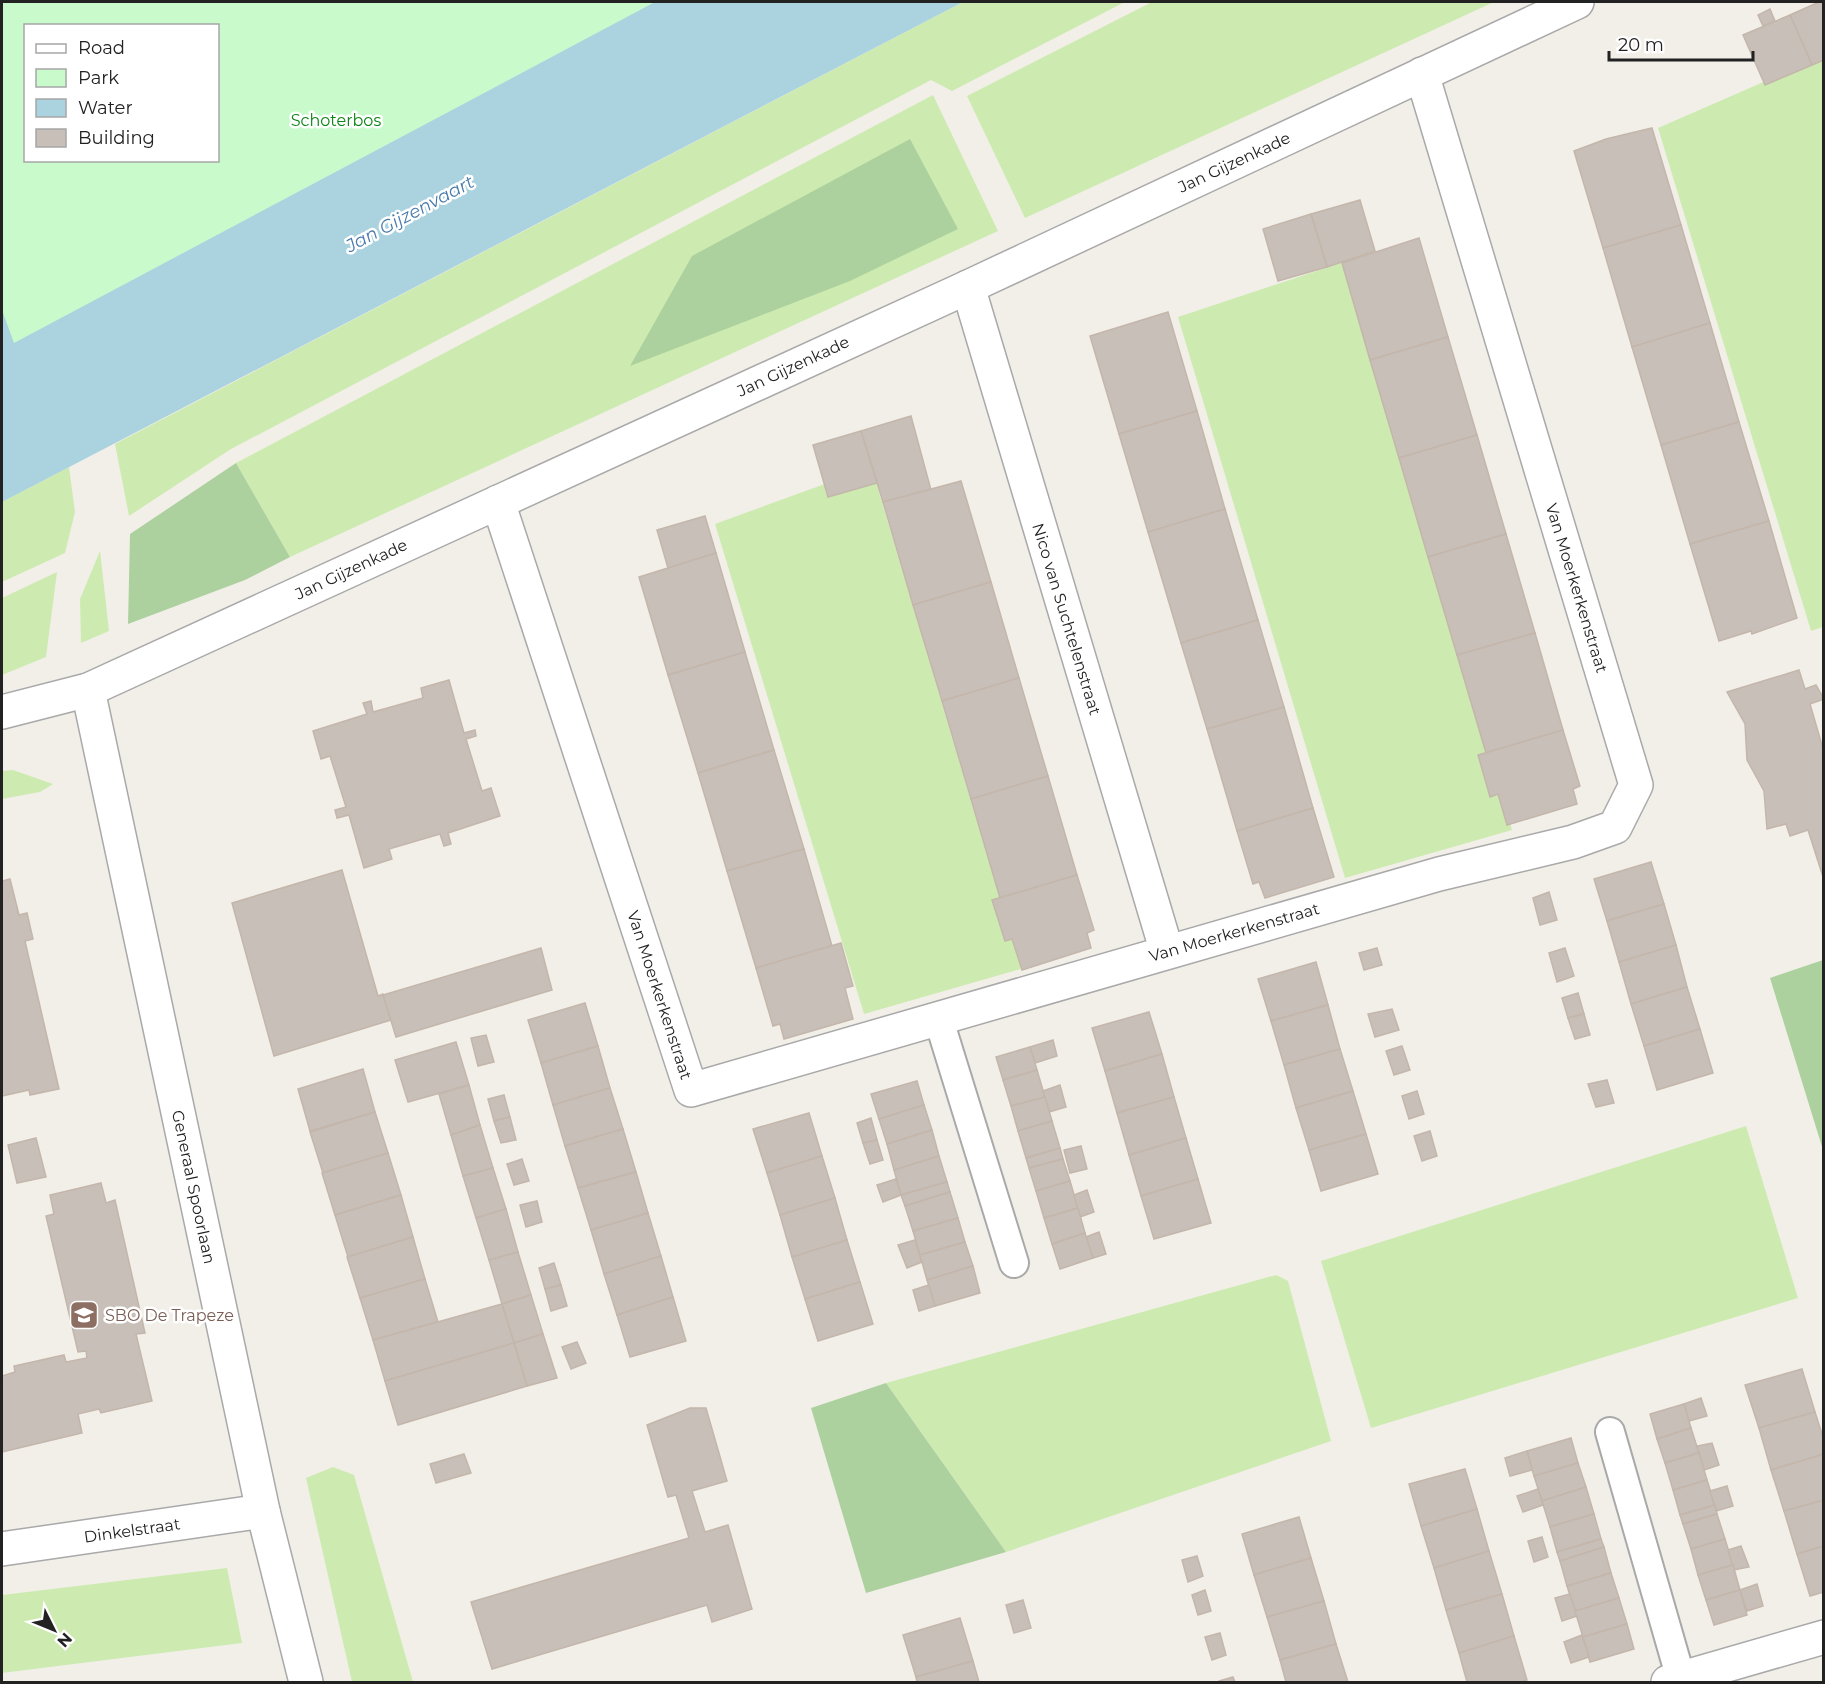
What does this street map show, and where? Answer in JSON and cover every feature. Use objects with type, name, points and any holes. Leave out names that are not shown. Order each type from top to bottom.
[{"type":"street","name":"Jan Gijzenkade","points":[[2,712],[88,690],[968,287],[1578,2]]},
{"type":"street","name":"Van Moerkerkenstraat","points":[[498,502],[691,1090],[1439,874],[1573,842],[1615,827],[1636,785],[1422,74]]},
{"type":"street","name":"Nico van Suchtelenstraat","points":[[968,287],[1167,952]]},
{"type":"street","name":"Generaal Spoorlaan","points":[[88,690],[263,1511],[306,1683]]},
{"type":"street","name":"Dinkelstraat","points":[[2,1549],[263,1511]]},
{"type":"street","points":[[1675,1681],[1824,1637]]},
{"type":"lane","points":[[938,1017],[1014,1263]]},
{"type":"lane","points":[[1610,1432],[1675,1681]]},
{"type":"green space","name":"Schoterbos","points":[[2,2],[812,2],[2,414]]},
{"type":"green space","points":[[963,2],[1125,2],[952,91],[931,80],[231,449],[129,516],[115,444]]},
{"type":"green space","points":[[1152,2],[1494,2],[1025,218],[967,96]]},
{"type":"green space","points":[[1823,56],[1823,627],[1811,631],[1658,128]]},
{"type":"green space","points":[[933,95],[998,231],[290,557],[236,463]]},
{"type":"green space","points":[[910,139],[958,229],[850,281],[630,366],[692,256]]},
{"type":"green space","points":[[1347,261],[1512,830],[1345,878],[1178,317]]},
{"type":"green space","points":[[236,463],[290,557],[245,580],[128,624],[130,534]]},
{"type":"green space","points":[[69,467],[75,512],[65,553],[2,582],[2,502]]},
{"type":"green space","points":[[833,481],[876,482],[1021,969],[864,1014],[715,524]]},
{"type":"green space","points":[[100,551],[109,631],[81,643],[80,599]]},
{"type":"green space","points":[[57,572],[46,657],[2,675],[2,598]]},
{"type":"green space","points":[[13,770],[53,784],[40,792],[2,799],[2,771]]},
{"type":"green space","points":[[1824,960],[1823,1150],[1770,978]]},
{"type":"green space","points":[[1746,1126],[1798,1298],[1371,1428],[1321,1261]]},
{"type":"green space","points":[[1276,1275],[1288,1281],[1331,1441],[1006,1552],[886,1383]]},
{"type":"green space","points":[[886,1383],[1006,1552],[866,1593],[811,1408]]},
{"type":"green space","points":[[333,1467],[354,1475],[413,1682],[352,1682],[306,1478]]},
{"type":"green space","points":[[227,1568],[242,1643],[2,1673],[2,1595]]},
{"type":"water","name":"Jan Gijzenvaart","points":[[655,2],[963,2],[2,502],[2,310],[14,343]]},
{"type":"building","points":[[1824,2],[1824,60],[1812,65],[1790,15]]},
{"type":"building","points":[[1770,9],[1775,21],[1763,26],[1758,15]]},
{"type":"building","points":[[1790,15],[1812,65],[1765,85],[1743,35]]},
{"type":"building","points":[[1652,128],[1681,225],[1603,248],[1574,151],[1606,139]]},
{"type":"building","points":[[1360,200],[1375,251],[1327,267],[1311,214]]},
{"type":"building","points":[[1311,214],[1327,267],[1278,281],[1263,229]]},
{"type":"building","points":[[1681,225],[1710,323],[1632,347],[1603,248]]},
{"type":"building","points":[[1419,238],[1448,337],[1370,360],[1342,263]]},
{"type":"building","points":[[1168,312],[1197,411],[1119,434],[1090,336]]},
{"type":"building","points":[[1710,323],[1739,422],[1661,445],[1632,347]]},
{"type":"building","points":[[1448,337],[1477,435],[1399,458],[1370,360]]},
{"type":"building","points":[[1197,411],[1225,509],[1148,532],[1119,434]]},
{"type":"building","points":[[911,416],[931,490],[883,502],[861,431]]},
{"type":"building","points":[[1739,422],[1769,521],[1690,544],[1661,445]]},
{"type":"building","points":[[861,431],[877,483],[828,497],[813,445]]},
{"type":"building","points":[[1477,435],[1506,534],[1428,557],[1399,458]]},
{"type":"building","points":[[961,481],[991,582],[913,605],[883,502]]},
{"type":"building","points":[[1225,509],[1258,620],[1181,643],[1148,532]]},
{"type":"building","points":[[705,516],[716,553],[668,568],[657,530]]},
{"type":"building","points":[[1769,521],[1797,618],[1752,634],[1751,631],[1719,641],[1690,544]]},
{"type":"building","points":[[1506,534],[1535,633],[1457,655],[1428,557]]},
{"type":"building","points":[[716,553],[745,652],[668,675],[639,577]]},
{"type":"building","points":[[991,582],[1019,678],[942,701],[913,605]]},
{"type":"building","points":[[1258,620],[1284,707],[1207,729],[1181,643]]},
{"type":"building","points":[[1535,633],[1563,730],[1486,753],[1457,655]]},
{"type":"building","points":[[745,652],[774,750],[698,773],[668,675]]},
{"type":"building","points":[[1799,670],[1805,689],[1816,685],[1824,699],[1810,704],[1824,752],[1824,880],[1808,830],[1790,836],[1786,824],[1767,829],[1764,791],[1747,760],[1745,724],[1727,692]]},
{"type":"building","points":[[1019,678],[1048,776],[971,799],[942,701]]},
{"type":"building","points":[[449,680],[464,733],[475,730],[476,736],[466,739],[482,791],[491,788],[500,816],[448,833],[451,844],[444,846],[440,834],[389,849],[392,859],[364,868],[349,815],[337,818],[335,810],[346,807],[330,756],[321,759],[313,731],[367,714],[363,703],[371,701],[373,712],[423,698],[421,688]]},
{"type":"building","points":[[1284,707],[1313,808],[1237,831],[1207,729]]},
{"type":"building","points":[[1563,730],[1580,786],[1573,789],[1577,804],[1507,825],[1498,794],[1490,797],[1478,755]]},
{"type":"building","points":[[774,750],[804,849],[727,871],[698,773]]},
{"type":"building","points":[[1048,776],[1077,875],[1000,898],[971,799]]},
{"type":"building","points":[[1313,808],[1334,877],[1265,898],[1259,882],[1253,884],[1237,831]]},
{"type":"building","points":[[804,849],[832,946],[756,968],[727,871]]},
{"type":"building","points":[[1651,862],[1664,904],[1607,921],[1594,879]]},
{"type":"building","points":[[342,870],[378,996],[383,994],[391,1020],[274,1056],[232,903]]},
{"type":"building","points":[[1077,875],[1094,930],[1087,933],[1091,948],[1022,970],[1012,939],[1005,941],[992,900]]},
{"type":"building","points":[[10,879],[19,915],[27,913],[33,939],[25,941],[59,1089],[30,1095],[29,1090],[2,1096],[2,881]]},
{"type":"building","points":[[1549,892],[1557,920],[1540,925],[1533,898]]},
{"type":"building","points":[[1664,904],[1676,945],[1619,962],[1607,921]]},
{"type":"building","points":[[841,943],[853,986],[845,988],[853,1019],[784,1039],[780,1024],[773,1026],[756,968]]},
{"type":"building","points":[[1676,945],[1687,987],[1631,1004],[1619,962]]},
{"type":"building","points":[[541,948],[552,990],[396,1037],[383,995]]},
{"type":"building","points":[[1377,948],[1382,965],[1364,970],[1359,953]]},
{"type":"building","points":[[1565,948],[1574,976],[1557,982],[1549,953]]},
{"type":"building","points":[[1316,962],[1328,1005],[1271,1021],[1258,979]]},
{"type":"building","points":[[1687,987],[1700,1029],[1644,1046],[1631,1004]]},
{"type":"building","points":[[1578,993],[1584,1014],[1568,1018],[1562,998]]},
{"type":"building","points":[[585,1003],[598,1046],[541,1063],[528,1020]]},
{"type":"building","points":[[1328,1005],[1340,1049],[1284,1065],[1271,1021]]},
{"type":"building","points":[[1392,1009],[1399,1030],[1375,1037],[1368,1014]]},
{"type":"building","points":[[1149,1012],[1162,1054],[1105,1071],[1092,1028]]},
{"type":"building","points":[[1584,1014],[1590,1035],[1575,1039],[1568,1018]]},
{"type":"building","points":[[1700,1029],[1713,1073],[1657,1090],[1644,1046]]},
{"type":"building","points":[[486,1035],[494,1062],[478,1066],[471,1038]]},
{"type":"building","points":[[1053,1040],[1057,1056],[1035,1063],[1030,1047]]},
{"type":"building","points":[[456,1042],[469,1085],[408,1102],[395,1060]]},
{"type":"building","points":[[598,1046],[610,1088],[553,1105],[541,1063]]},
{"type":"building","points":[[1402,1046],[1410,1070],[1394,1075],[1386,1051]]},
{"type":"building","points":[[1030,1047],[1037,1070],[1003,1080],[996,1057]]},
{"type":"building","points":[[1340,1049],[1353,1091],[1296,1108],[1284,1065]]},
{"type":"building","points":[[1162,1054],[1174,1097],[1117,1113],[1105,1071]]},
{"type":"building","points":[[363,1069],[375,1112],[310,1131],[298,1089]]},
{"type":"building","points":[[1037,1070],[1045,1097],[1011,1106],[1003,1080]]},
{"type":"building","points":[[1607,1080],[1614,1103],[1596,1107],[1588,1084]]},
{"type":"building","points":[[917,1081],[924,1105],[879,1119],[871,1094]]},
{"type":"building","points":[[469,1085],[480,1125],[451,1135],[439,1094]]},
{"type":"building","points":[[1060,1085],[1066,1107],[1049,1112],[1043,1091]]},
{"type":"building","points":[[610,1088],[623,1129],[565,1146],[553,1105]]},
{"type":"building","points":[[1353,1091],[1366,1134],[1309,1150],[1296,1108]]},
{"type":"building","points":[[1417,1091],[1424,1114],[1409,1119],[1402,1096]]},
{"type":"building","points":[[504,1095],[510,1117],[494,1121],[488,1099]]},
{"type":"building","points":[[1045,1097],[1052,1121],[1018,1131],[1011,1106]]},
{"type":"building","points":[[1174,1097],[1186,1138],[1129,1155],[1117,1113]]},
{"type":"building","points":[[924,1105],[932,1130],[887,1144],[879,1119]]},
{"type":"building","points":[[375,1112],[388,1153],[323,1173],[310,1132]]},
{"type":"building","points":[[809,1113],[822,1156],[767,1173],[753,1129]]},
{"type":"building","points":[[510,1117],[516,1140],[501,1143],[494,1121]]},
{"type":"building","points":[[871,1118],[877,1140],[863,1143],[857,1123]]},
{"type":"building","points":[[1052,1121],[1060,1148],[1026,1158],[1018,1131]]},
{"type":"building","points":[[480,1125],[493,1168],[463,1176],[451,1135]]},
{"type":"building","points":[[623,1129],[636,1172],[578,1188],[565,1146]]},
{"type":"building","points":[[932,1130],[939,1156],[894,1170],[887,1144]]},
{"type":"building","points":[[1430,1131],[1437,1156],[1422,1161],[1414,1136]]},
{"type":"building","points":[[1366,1134],[1378,1174],[1321,1191],[1309,1150]]},
{"type":"building","points":[[36,1138],[46,1177],[17,1183],[8,1145]]},
{"type":"building","points":[[1186,1138],[1198,1179],[1141,1196],[1129,1155]]},
{"type":"building","points":[[877,1140],[883,1160],[870,1164],[863,1143]]},
{"type":"building","points":[[1081,1146],[1087,1169],[1070,1173],[1064,1150]]},
{"type":"building","points":[[1060,1148],[1063,1159],[1029,1168],[1026,1158]]},
{"type":"building","points":[[388,1153],[401,1195],[335,1215],[322,1173]]},
{"type":"building","points":[[822,1156],[835,1198],[780,1215],[767,1173]]},
{"type":"building","points":[[939,1156],[947,1182],[901,1195],[894,1170]]},
{"type":"building","points":[[522,1159],[529,1181],[514,1185],[507,1164]]},
{"type":"building","points":[[1063,1159],[1070,1181],[1036,1191],[1029,1168]]},
{"type":"building","points":[[493,1168],[506,1209],[476,1218],[463,1176]]},
{"type":"building","points":[[636,1172],[648,1213],[591,1230],[578,1188]]},
{"type":"building","points":[[896,1179],[901,1195],[883,1202],[877,1185]]},
{"type":"building","points":[[1198,1179],[1211,1223],[1154,1239],[1141,1196]]},
{"type":"building","points":[[1070,1181],[1078,1208],[1044,1218],[1036,1191]]},
{"type":"building","points":[[947,1182],[950,1192],[905,1206],[901,1195]]},
{"type":"building","points":[[101,1183],[106,1203],[115,1200],[145,1333],[136,1334],[152,1401],[101,1413],[99,1409],[78,1414],[82,1433],[2,1452],[2,1376],[15,1372],[14,1366],[64,1355],[66,1362],[87,1358],[86,1351],[78,1352],[46,1216],[54,1214],[50,1195]]},
{"type":"building","points":[[1087,1190],[1094,1212],[1080,1217],[1074,1195]]},
{"type":"building","points":[[950,1192],[958,1218],[913,1231],[905,1206]]},
{"type":"building","points":[[401,1195],[413,1237],[348,1257],[335,1215]]},
{"type":"building","points":[[835,1198],[847,1240],[792,1257],[780,1215]]},
{"type":"building","points":[[537,1201],[542,1222],[526,1227],[520,1205]]},
{"type":"building","points":[[1078,1208],[1085,1233],[1052,1244],[1044,1218]]},
{"type":"building","points":[[506,1209],[518,1252],[489,1260],[476,1218]]},
{"type":"building","points":[[648,1213],[661,1256],[604,1274],[591,1230]]},
{"type":"building","points":[[958,1218],[965,1242],[920,1255],[913,1231]]},
{"type":"building","points":[[1099,1232],[1106,1254],[1093,1258],[1086,1237]]},
{"type":"building","points":[[1085,1233],[1093,1258],[1060,1269],[1052,1244]]},
{"type":"building","points":[[413,1237],[425,1279],[360,1298],[347,1257]]},
{"type":"building","points":[[847,1240],[860,1282],[805,1299],[792,1257]]},
{"type":"building","points":[[915,1240],[922,1262],[907,1268],[898,1245]]},
{"type":"building","points":[[965,1242],[973,1266],[927,1280],[920,1255]]},
{"type":"building","points":[[518,1252],[531,1295],[502,1304],[489,1260]]},
{"type":"building","points":[[661,1256],[673,1297],[617,1315],[604,1274]]},
{"type":"building","points":[[554,1263],[561,1285],[545,1289],[539,1268]]},
{"type":"building","points":[[973,1266],[980,1293],[935,1306],[927,1280]]},
{"type":"building","points":[[425,1279],[438,1322],[373,1340],[360,1298]]},
{"type":"building","points":[[860,1282],[873,1324],[818,1341],[805,1299]]},
{"type":"building","points":[[561,1285],[567,1306],[551,1311],[545,1289]]},
{"type":"building","points":[[929,1285],[935,1306],[919,1311],[913,1290]]},
{"type":"building","points":[[531,1295],[543,1334],[514,1343],[502,1304]]},
{"type":"building","points":[[673,1297],[686,1341],[630,1357],[617,1315]]},
{"type":"building","points":[[502,1304],[514,1343],[385,1381],[373,1340]]},
{"type":"building","points":[[543,1334],[557,1378],[527,1386],[514,1343]]},
{"type":"building","points":[[577,1342],[586,1363],[571,1369],[562,1347]]},
{"type":"building","points":[[514,1343],[527,1386],[398,1425],[385,1381]]},
{"type":"building","points":[[1802,1369],[1815,1412],[1759,1428],[1745,1385]]},
{"type":"building","points":[[1701,1398],[1707,1416],[1689,1421],[1684,1404]]},
{"type":"building","points":[[1684,1404],[1691,1428],[1657,1439],[1650,1414]]},
{"type":"building","points":[[690,1408],[706,1408],[727,1481],[692,1491],[705,1532],[728,1525],[752,1609],[712,1622],[707,1605],[492,1669],[471,1602],[689,1538],[676,1495],[668,1497],[647,1425]]},
{"type":"building","points":[[1815,1412],[1824,1440],[1824,1454],[1771,1470],[1759,1428]]},
{"type":"building","points":[[1691,1428],[1699,1453],[1665,1463],[1657,1439]]},
{"type":"building","points":[[1571,1438],[1578,1463],[1534,1476],[1527,1451]]},
{"type":"building","points":[[1712,1443],[1719,1465],[1704,1470],[1697,1446]]},
{"type":"building","points":[[1527,1451],[1532,1470],[1510,1476],[1505,1458]]},
{"type":"building","points":[[1699,1453],[1707,1480],[1673,1490],[1665,1463]]},
{"type":"building","points":[[464,1454],[471,1473],[436,1483],[430,1464]]},
{"type":"building","points":[[1824,1454],[1824,1500],[1784,1511],[1771,1470]]},
{"type":"building","points":[[1578,1463],[1586,1487],[1542,1501],[1534,1476]]},
{"type":"building","points":[[1465,1469],[1477,1509],[1421,1526],[1409,1484]]},
{"type":"building","points":[[1707,1480],[1715,1505],[1680,1515],[1673,1490]]},
{"type":"building","points":[[1727,1486],[1733,1506],[1716,1511],[1710,1491]]},
{"type":"building","points":[[1586,1487],[1594,1514],[1550,1527],[1542,1501]]},
{"type":"building","points":[[1538,1489],[1543,1505],[1523,1512],[1517,1496]]},
{"type":"building","points":[[1824,1500],[1824,1546],[1797,1554],[1784,1511]]},
{"type":"building","points":[[1715,1505],[1717,1514],[1683,1524],[1680,1515]]},
{"type":"building","points":[[1477,1509],[1489,1551],[1434,1568],[1421,1526]]},
{"type":"building","points":[[1594,1514],[1601,1539],[1557,1552],[1550,1527]]},
{"type":"building","points":[[1717,1514],[1725,1539],[1691,1549],[1683,1524]]},
{"type":"building","points":[[1299,1517],[1311,1558],[1254,1575],[1242,1534]]},
{"type":"building","points":[[1542,1537],[1548,1557],[1534,1562],[1528,1541]]},
{"type":"building","points":[[1601,1539],[1604,1547],[1560,1561],[1557,1552]]},
{"type":"building","points":[[1725,1539],[1733,1565],[1698,1575],[1691,1549]]},
{"type":"building","points":[[1741,1546],[1749,1567],[1734,1570],[1728,1550]]},
{"type":"building","points":[[1824,1546],[1824,1592],[1810,1596],[1797,1554]]},
{"type":"building","points":[[1604,1547],[1611,1573],[1567,1586],[1560,1561]]},
{"type":"building","points":[[1489,1551],[1502,1594],[1446,1610],[1434,1568]]},
{"type":"building","points":[[1197,1556],[1203,1576],[1188,1582],[1182,1560]]},
{"type":"building","points":[[1311,1558],[1324,1601],[1267,1617],[1254,1575]]},
{"type":"building","points":[[1733,1565],[1740,1590],[1706,1600],[1698,1575]]},
{"type":"building","points":[[1611,1573],[1619,1598],[1575,1611],[1567,1586]]},
{"type":"building","points":[[1757,1584],[1763,1606],[1747,1611],[1740,1590]]},
{"type":"building","points":[[1205,1590],[1211,1611],[1198,1615],[1192,1595]]},
{"type":"building","points":[[1740,1590],[1747,1615],[1714,1625],[1706,1600]]},
{"type":"building","points":[[1502,1594],[1514,1636],[1459,1653],[1446,1610]]},
{"type":"building","points":[[1570,1594],[1577,1616],[1562,1621],[1555,1598]]},
{"type":"building","points":[[1619,1598],[1627,1624],[1583,1637],[1575,1611]]},
{"type":"building","points":[[1023,1600],[1031,1628],[1014,1633],[1006,1605]]},
{"type":"building","points":[[1324,1601],[1336,1644],[1280,1660],[1267,1617]]},
{"type":"building","points":[[960,1618],[973,1661],[916,1677],[903,1635]]},
{"type":"building","points":[[1627,1624],[1634,1649],[1590,1662],[1583,1637]]},
{"type":"building","points":[[1220,1633],[1226,1655],[1212,1660],[1205,1637]]},
{"type":"building","points":[[1582,1635],[1589,1657],[1571,1663],[1564,1642]]},
{"type":"building","points":[[1514,1636],[1527,1680],[1467,1682],[1459,1653]]},
{"type":"building","points":[[1336,1644],[1348,1682],[1286,1682],[1280,1660]]},
{"type":"building","points":[[973,1661],[979,1682],[917,1682],[916,1677]]},
{"type":"building","points":[[1233,1677],[1235,1682],[1219,1682],[1219,1681]]},
{"type":"place","name":"SBO De Trapeze","points":[[84,1315]]}]
